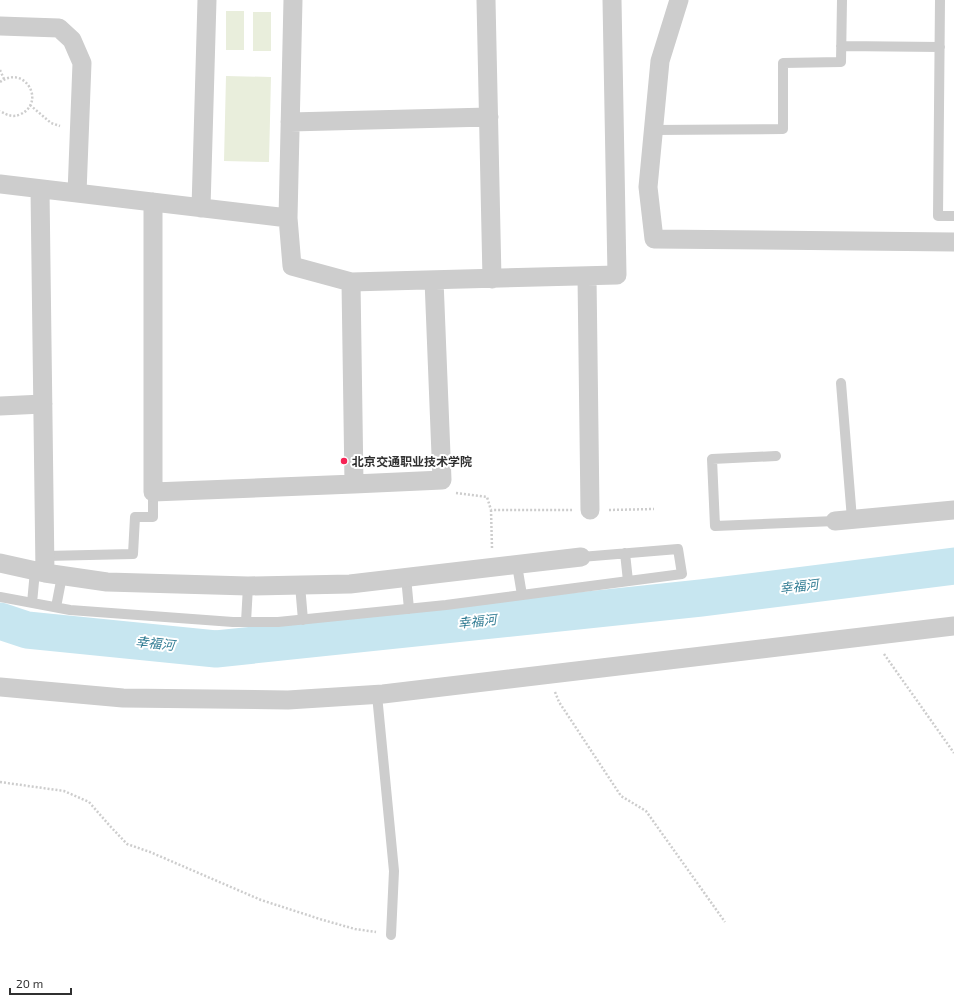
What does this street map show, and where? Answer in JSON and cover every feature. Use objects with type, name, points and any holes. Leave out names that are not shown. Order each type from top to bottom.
[{"type":"street","points":[[201,208],[207,0]]},
{"type":"street","points":[[293,0],[288,218],[292,266],[351,282],[617,275],[612,0]]},
{"type":"street","points":[[486,0],[492,279]]},
{"type":"street","points":[[679,0],[660,61],[648,187],[654,239],[954,242]]},
{"type":"street","points":[[0,26],[59,28],[72,40],[82,63],[77,193]]},
{"type":"street","points":[[290,122],[488,117]]},
{"type":"street","points":[[0,184],[288,218]]},
{"type":"street","points":[[40,189],[47,569]]},
{"type":"street","points":[[153,202],[153,492],[442,480],[434,280]]},
{"type":"street","points":[[587,276],[590,510]]},
{"type":"street","points":[[351,282],[354,484]]},
{"type":"street","points":[[0,406],[43,404]]},
{"type":"street","points":[[844,520],[954,510]]},
{"type":"street","points":[[0,563],[47,569],[107,582],[248,586],[350,584],[581,557]]},
{"type":"street","points":[[0,687],[123,698],[288,700],[376,695],[954,626]]},
{"type":"lane","points":[[653,130],[783,129],[783,63],[841,62],[842,0]]},
{"type":"lane","points":[[940,0],[938,216],[954,216]]},
{"type":"lane","points":[[841,46],[940,47]]},
{"type":"lane","points":[[776,456],[712,459],[715,526],[844,520],[841,383]]},
{"type":"lane","points":[[47,569],[133,554],[135,517],[153,517],[153,492]]},
{"type":"lane","points":[[0,597],[70,610],[246,622],[278,622],[409,609],[682,574],[678,549],[581,557]]},
{"type":"lane","points":[[624,553],[628,582]]},
{"type":"lane","points":[[517,565],[522,595]]},
{"type":"lane","points":[[32,603],[47,569]]},
{"type":"lane","points":[[47,569],[56,607]]},
{"type":"lane","points":[[406,577],[409,609]]},
{"type":"lane","points":[[300,585],[303,620]]},
{"type":"lane","points":[[246,622],[248,586]]},
{"type":"lane","points":[[376,695],[394,871],[391,934]]},
{"type":"path","points":[[0,70],[4,79]]},
{"type":"path","points":[[0,82],[4,79],[17,77],[22,79],[31,88],[32,95],[30,105],[19,115],[12,116],[0,111]]},
{"type":"path","points":[[30,105],[51,123],[79,134]]},
{"type":"path","points":[[442,480],[454,492],[487,497],[491,510],[493,567]]},
{"type":"path","points":[[491,510],[654,509]]},
{"type":"path","points":[[872,636],[954,753]]},
{"type":"path","points":[[549,675],[559,702],[621,796],[646,811],[725,922]]},
{"type":"path","points":[[0,782],[64,791],[89,802],[127,844],[150,852],[261,900],[343,925],[391,934]]},
{"type":"green space","points":[[226,11],[244,11],[244,50],[226,50]]},
{"type":"green space","points":[[253,12],[271,12],[271,51],[253,51]]},
{"type":"green space","points":[[226,76],[271,77],[269,162],[224,161]]},
{"type":"waterway","name":"幸福河","points":[[0,621],[27,630],[216,649],[701,598],[954,566]]},
{"type":"place","name":"北京交通职业技术学院","points":[[344,461]]}]
